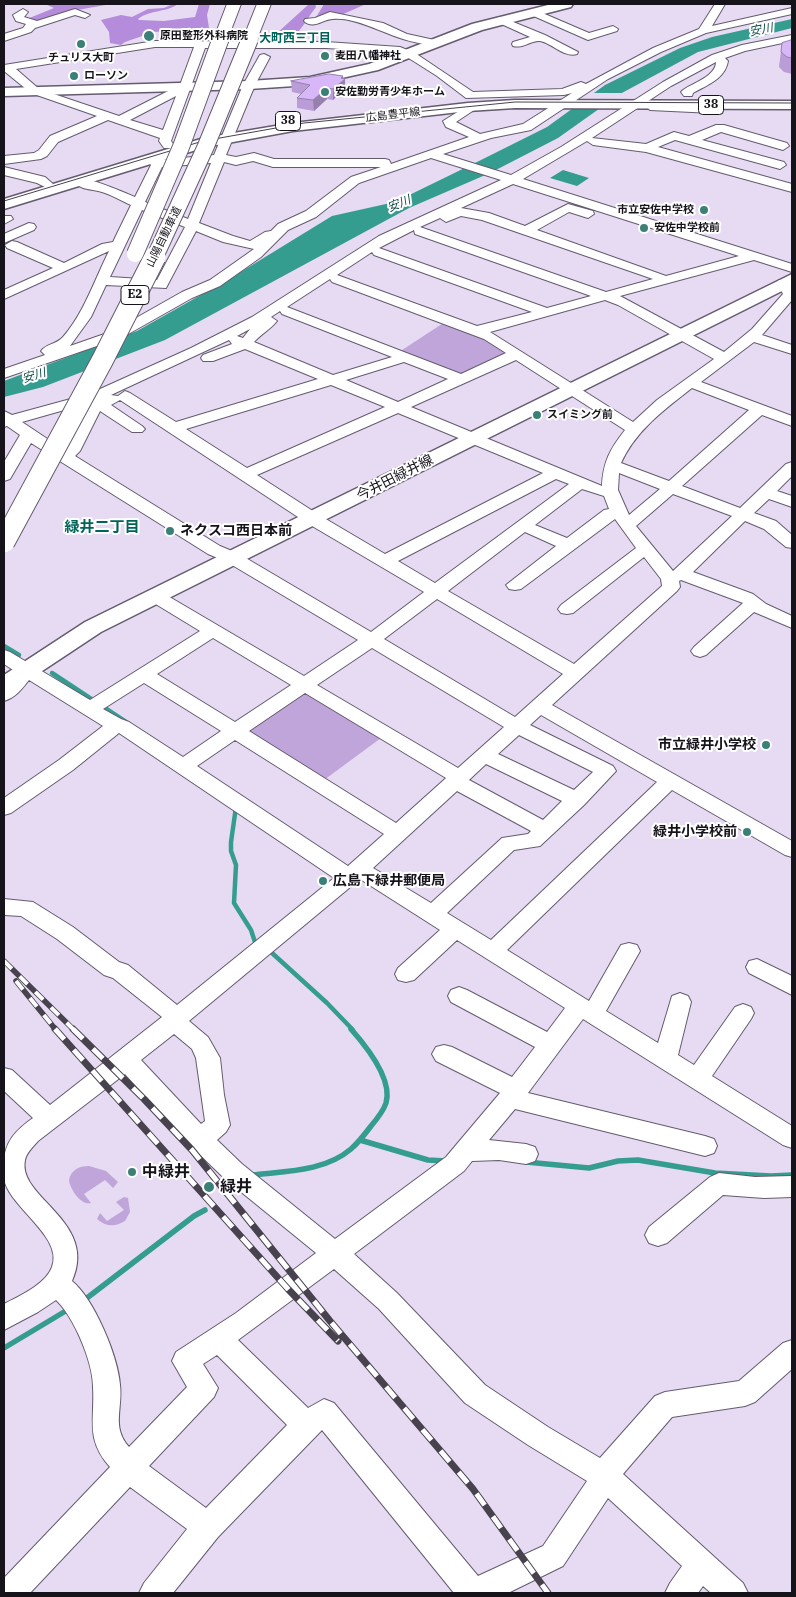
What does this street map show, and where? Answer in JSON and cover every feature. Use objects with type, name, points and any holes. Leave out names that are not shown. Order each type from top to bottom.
[{"type":"highway","name":"山陽自動車道","points":[[79,365],[111,304],[174,169],[234,4]]},
{"type":"highway","name":"山陽自動車道","points":[[4,542],[69,423],[157,252],[196,170],[264,4]]},
{"type":"highway","points":[[8,495],[66,389]]},
{"type":"main road","points":[[4,92],[249,86],[332,77],[373,67],[501,20],[566,4]]},
{"type":"main road","name":"広島豊平線","points":[[638,101],[792,99]]},
{"type":"main road","name":"広島豊平線","points":[[4,197],[47,184],[168,140],[468,106],[574,100],[792,105]]},
{"type":"main road","name":"広島豊平線","points":[[5,214],[79,181],[155,161],[231,133]]},
{"type":"main road","name":"今井田緑井線","points":[[4,686],[93,628],[155,596],[572,389],[790,284]]},
{"type":"street","points":[[703,31],[720,4]]},
{"type":"street","points":[[301,33],[318,8]]},
{"type":"street","points":[[79,181],[104,188],[228,239],[252,245],[311,214],[355,180],[480,138],[528,127],[574,100],[604,77],[657,50],[703,31],[792,11]]},
{"type":"street","points":[[23,12],[18,15],[20,19],[36,24]]},
{"type":"street","points":[[4,38],[36,24],[75,12],[85,15]]},
{"type":"street","points":[[533,12],[588,37],[613,28]]},
{"type":"street","points":[[301,33],[317,21],[330,15],[378,26],[404,36],[435,44]]},
{"type":"street","points":[[501,20],[573,52]]},
{"type":"street","points":[[4,28],[23,31]]},
{"type":"street","points":[[6,68],[155,44],[201,44],[301,33],[396,49],[409,54],[441,74],[470,97],[564,92],[592,79],[604,77]]},
{"type":"street","points":[[517,44],[541,37]]},
{"type":"street","points":[[8,416],[94,397],[196,350],[257,320],[384,239],[510,180],[546,160],[638,101],[716,57],[742,48],[792,38]]},
{"type":"street","points":[[6,68],[35,92],[160,134],[168,140],[201,44]]},
{"type":"street","points":[[161,284],[192,225],[249,86],[264,57]]},
{"type":"street","points":[[688,94],[687,92],[718,73],[723,67],[722,61],[716,57]]},
{"type":"street","points":[[4,160],[38,156],[43,153],[54,139],[114,118],[139,113],[146,106],[185,87]]},
{"type":"street","points":[[546,160],[558,160],[593,141],[641,110],[648,108],[713,109]]},
{"type":"street","points":[[468,110],[449,121],[450,124],[480,138]]},
{"type":"street","points":[[691,140],[720,128],[783,145],[788,154],[787,161],[764,180]]},
{"type":"street","points":[[647,148],[674,136],[787,161]]},
{"type":"street","points":[[593,141],[647,148],[787,187],[792,175]]},
{"type":"street","points":[[430,154],[680,233],[690,232],[752,250],[749,258]]},
{"type":"street","points":[[5,369],[17,361],[60,347],[68,340],[84,317],[102,281],[139,204],[155,161],[221,158],[236,161],[254,158],[273,163],[328,162],[372,164],[414,159]]},
{"type":"street","points":[[4,171],[40,180],[47,184]]},
{"type":"street","points":[[525,230],[568,208],[708,251],[770,261],[790,284],[752,337],[652,410],[634,429],[619,450],[613,464],[611,470],[611,492],[623,518],[647,549],[676,576],[746,598],[792,623]]},
{"type":"street","points":[[68,454],[94,405],[124,396],[241,342],[395,242],[459,212],[484,216],[658,276],[663,280]]},
{"type":"street","points":[[8,242],[29,228]]},
{"type":"street","points":[[5,369],[118,334],[214,282],[256,254],[283,228]]},
{"type":"street","points":[[420,231],[623,302],[723,358]]},
{"type":"street","points":[[8,242],[64,268]]},
{"type":"street","points":[[4,295],[107,247],[119,245]]},
{"type":"street","points":[[379,252],[546,312]]},
{"type":"street","points":[[483,334],[546,312],[749,258]]},
{"type":"street","points":[[483,334],[623,302],[770,261]]},
{"type":"street","points":[[337,279],[483,334],[634,429]]},
{"type":"street","points":[[102,281],[161,284],[187,295]]},
{"type":"street","points":[[287,311],[461,379]]},
{"type":"street","points":[[241,342],[257,320]]},
{"type":"street","points":[[752,337],[792,350]]},
{"type":"street","points":[[196,350],[241,342],[600,492],[611,492]]},
{"type":"street","points":[[245,474],[517,354]]},
{"type":"street","points":[[174,428],[397,360],[404,356]]},
{"type":"street","points":[[691,383],[792,421]]},
{"type":"street","points":[[124,396],[313,519],[576,673]]},
{"type":"street","points":[[94,405],[104,407],[137,429]]},
{"type":"street","points":[[623,518],[672,486],[759,409]]},
{"type":"street","points":[[8,416],[28,434],[68,454]]},
{"type":"street","points":[[8,416],[214,550],[234,558],[517,726],[606,771],[534,841],[509,843],[432,915]]},
{"type":"street","points":[[4,476],[28,434]]},
{"type":"street","points":[[613,464],[770,524],[792,543]]},
{"type":"street","points":[[4,1318],[56,1284],[66,1263],[65,1245],[21,1190],[12,1172],[12,1159],[20,1143],[354,873],[456,779],[671,588],[676,576],[792,466]]},
{"type":"street","points":[[385,561],[555,473]]},
{"type":"street","points":[[183,766],[371,640],[580,483]]},
{"type":"street","points":[[766,492],[792,502]]},
{"type":"street","points":[[515,584],[610,514],[623,518]]},
{"type":"street","points":[[524,526],[568,545]]},
{"type":"street","points":[[567,609],[640,552],[647,549]]},
{"type":"street","points":[[155,596],[303,684],[456,779],[544,830]]},
{"type":"street","points":[[700,651],[754,603]]},
{"type":"street","points":[[91,708],[146,675],[212,631]]},
{"type":"street","points":[[4,656],[116,725],[122,726],[354,873],[432,915],[792,1138]]},
{"type":"street","points":[[4,695],[15,686],[28,670]]},
{"type":"street","points":[[146,675],[397,833]]},
{"type":"street","points":[[540,706],[792,850]]},
{"type":"street","points":[[4,808],[66,765],[116,725]]},
{"type":"street","points":[[484,755],[577,800]]},
{"type":"street","points":[[492,952],[670,781]]},
{"type":"street","points":[[4,907],[25,908],[65,933],[112,969],[120,971],[175,1018],[200,1043],[208,1058],[212,1095],[218,1125],[200,1139]]},
{"type":"street","points":[[406,974],[455,929]]},
{"type":"street","points":[[10,1593],[204,1388],[185,1361],[245,1321],[455,1164],[551,1046],[586,1011],[629,950]]},
{"type":"street","points":[[757,967],[792,986]]},
{"type":"street","points":[[459,996],[551,1046]]},
{"type":"street","points":[[665,1060],[680,1002]]},
{"type":"street","points":[[696,1080],[743,1013]]},
{"type":"street","points":[[444,1054],[513,1094],[705,1146]]},
{"type":"street","points":[[126,1059],[200,1139],[233,1171],[334,1253],[388,1302],[475,1394],[605,1476],[733,1593]]},
{"type":"street","points":[[4,1077],[49,1118]]},
{"type":"street","points":[[467,1151],[499,1150],[526,1154]]},
{"type":"street","points":[[658,1235],[718,1184],[747,1188],[752,1186],[792,1187]]},
{"type":"street","points":[[56,1284],[72,1299],[94,1343],[107,1384],[105,1429],[107,1440],[128,1468],[208,1527]]},
{"type":"street","points":[[218,1338],[306,1425]]},
{"type":"street","points":[[154,1593],[208,1527],[306,1425],[324,1412],[474,1593],[553,1556],[605,1476],[666,1405],[745,1392],[792,1352]]},
{"type":"street","points":[[680,1593],[701,1564]]},
{"type":"shaded area","points":[[45,4],[111,4],[66,12],[34,22],[27,19],[54,8]]},
{"type":"shaded area","points":[[178,4],[169,9],[148,14],[138,19],[164,21],[195,17],[199,4],[210,4],[207,15],[209,28],[154,32],[121,45],[110,43],[109,32],[101,20],[121,15],[132,17],[148,9],[164,8]]},
{"type":"shaded area","points":[[309,4],[315,4],[316,7],[295,35],[282,41],[261,43],[260,40],[276,34]]},
{"type":"shaded area","points":[[324,4],[366,4],[341,15],[315,19]]},
{"type":"shaded area","points":[[445,322],[473,332],[507,352],[506,355],[462,374],[454,374],[399,352]]},
{"type":"shaded area","points":[[305,691],[381,738],[324,780],[247,732]]},
{"type":"shaded area","points":[[89,1166],[106,1171],[118,1182],[113,1188],[105,1180],[84,1194],[91,1203],[87,1203],[77,1196],[71,1188],[69,1180],[76,1169]]},
{"type":"shaded area","points":[[124,1197],[128,1198],[130,1212],[125,1221],[111,1225],[104,1224],[97,1219],[100,1213],[107,1221],[124,1210],[116,1202]]},
{"type":"water","name":"安川","points":[[792,19],[792,28],[698,52],[620,94],[558,138],[490,173],[409,208],[165,340],[43,387],[4,397],[4,381],[137,331],[231,278],[332,216],[395,202],[547,127],[605,85],[680,48],[712,37]]},
{"type":"water","points":[[563,170],[589,178],[577,186],[550,178]]},
{"type":"pier","points":[[591,92],[626,93],[608,105],[574,105]]},
{"type":"building","points":[[792,40],[792,58],[787,57],[781,52],[782,43]]},
{"type":"building","points":[[329,74],[343,76],[341,78],[345,79],[333,89],[327,88],[313,100],[297,98],[310,85],[291,81]]},
{"type":"waterway","points":[[4,646],[19,655]]},
{"type":"waterway","points":[[52,673],[126,722]]},
{"type":"waterway","points":[[236,807],[231,842],[231,851],[236,865],[234,903],[251,930],[256,945]]},
{"type":"waterway","points":[[272,953],[327,1003],[353,1030]]},
{"type":"waterway","points":[[351,1029],[377,1063],[386,1084],[387,1094],[386,1103],[380,1115],[360,1140]]},
{"type":"waterway","points":[[252,1175],[317,1166],[340,1157],[360,1140]]},
{"type":"waterway","points":[[360,1140],[428,1160],[446,1161]]},
{"type":"waterway","points":[[526,1162],[589,1168],[618,1161],[638,1160],[715,1173],[771,1176],[792,1175]]},
{"type":"waterway","points":[[83,1301],[194,1216],[205,1210]]},
{"type":"waterway","points":[[4,1348],[69,1309]]},
{"type":"tram line","points":[[4,201],[203,141],[304,123],[515,102],[792,103]]},
{"type":"railway","points":[[4,961],[74,1030]]},
{"type":"railway","points":[[16,981],[56,1030]]},
{"type":"railway","points":[[55,1029],[288,1289],[338,1341]]},
{"type":"railway","points":[[73,1029],[144,1099],[192,1150],[330,1321],[473,1489],[548,1593]]},
{"type":"place","name":"原田整形外科病院","points":[[149,36]]},
{"type":"place","name":"チュリス大町","points":[[81,44]]},
{"type":"place","name":"麦田八幡神社","points":[[325,56]]},
{"type":"place","name":"ローソン","points":[[74,76]]},
{"type":"place","name":"安佐勤労青少年ホーム","points":[[325,92]]},
{"type":"place","name":"市立安佐中学校","points":[[704,210]]},
{"type":"place","name":"安佐中学校前","points":[[644,228]]},
{"type":"place","name":"スイミング前","points":[[537,415]]},
{"type":"place","name":"ネクスコ西日本前","points":[[170,531]]},
{"type":"place","name":"市立緑井小学校","points":[[766,745]]},
{"type":"place","name":"緑井小学校前","points":[[747,832]]},
{"type":"place","name":"広島下緑井郵便局","points":[[323,881]]},
{"type":"place","name":"中緑井","points":[[132,1172]]},
{"type":"place","name":"緑井","points":[[209,1187]]},
{"type":"district","name":"大町西三丁目","points":[[295,39]]},
{"type":"district","name":"緑井二丁目","points":[[102,528]]}]
